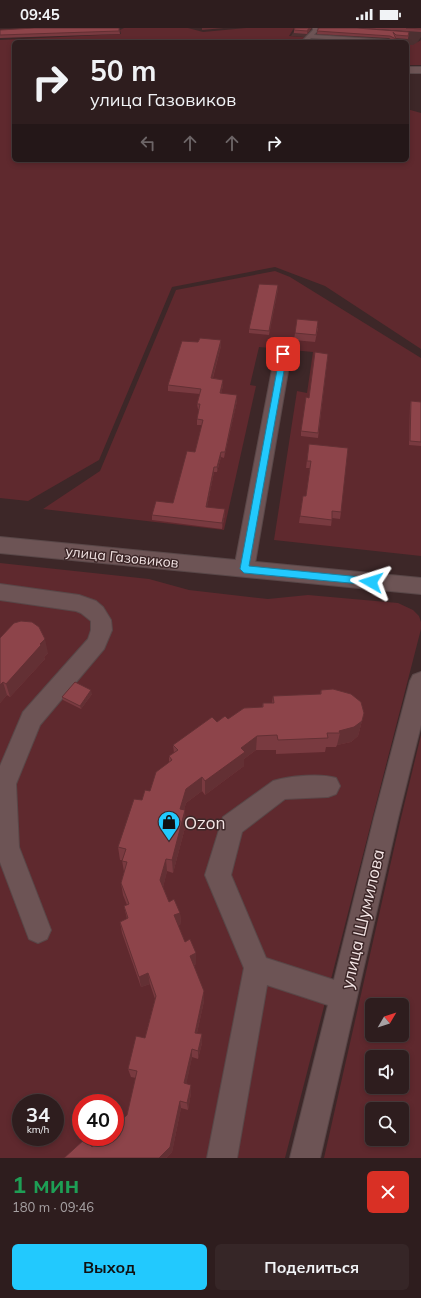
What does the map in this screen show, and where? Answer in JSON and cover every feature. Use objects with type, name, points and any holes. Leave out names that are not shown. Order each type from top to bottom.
[{"type":"street","points":[[409,70],[421,70]]},
{"type":"street","points":[[244,569],[283,354]]},
{"type":"street","name":"улица Газовиков","points":[[0,545],[421,586]]},
{"type":"street","points":[[0,592],[82,603],[94,610],[99,616],[102,629],[98,643],[31,719],[4,784],[7,847],[38,930]]},
{"type":"street","name":"улица Шумилова","points":[[305,1158],[386,818],[421,681]]},
{"type":"street","points":[[222,1158],[257,968],[218,875],[232,825],[281,789],[328,786]]},
{"type":"street","points":[[257,968],[344,997]]},
{"type":"lane","points":[[306,40],[316,28]]},
{"type":"lane","points":[[310,36],[363,40]]},
{"type":"shaded area","points":[[124,28],[188,28],[203,32],[246,28],[294,28],[289,36],[341,40],[12,40],[12,162],[409,162],[409,110],[421,113],[421,349],[325,286],[275,267],[172,287],[99,460],[28,501],[0,498],[0,40],[121,34],[120,30]]},
{"type":"shaded area","points":[[296,28],[421,28],[421,37],[415,46],[409,46],[409,40],[338,40],[291,36]]},
{"type":"shaded area","points":[[421,40],[421,65],[409,65],[409,45],[413,45]]},
{"type":"shaded area","points":[[275,271],[290,277],[421,358],[421,556],[274,540],[297,391],[307,393],[313,352],[259,347],[250,385],[256,386],[224,530],[43,509],[100,471],[176,290]]},
{"type":"shaded area","points":[[0,563],[149,579],[189,590],[268,599],[308,595],[398,603],[413,610],[419,616],[421,629],[285,1158],[0,1158]]},
{"type":"shaded area","points":[[421,735],[421,1158],[324,1158],[400,822]]},
{"type":"building","points":[[34,28],[119,28],[119,31],[0,35],[0,30]]},
{"type":"building","points":[[295,28],[309,28],[307,31],[294,30]]},
{"type":"building","points":[[319,28],[357,28],[409,32],[408,36],[396,35],[393,32],[396,39],[390,36],[317,31]]},
{"type":"building","points":[[259,284],[278,285],[269,331],[249,329]]},
{"type":"building","points":[[297,319],[318,321],[316,335],[295,333]]},
{"type":"building","points":[[200,338],[221,340],[211,378],[223,380],[220,393],[237,395],[225,452],[221,452],[217,467],[214,467],[206,507],[225,509],[222,523],[152,515],[156,501],[173,503],[187,451],[195,452],[203,420],[197,419],[200,404],[197,404],[201,389],[168,385],[182,341],[198,342]]},
{"type":"building","points":[[315,352],[328,354],[318,433],[301,431],[306,397],[309,398]]},
{"type":"building","points":[[411,401],[421,402],[421,442],[410,441]]},
{"type":"building","points":[[309,444],[348,448],[341,512],[332,511],[332,520],[300,516],[303,496],[306,496],[311,461],[307,461]]},
{"type":"building","points":[[21,621],[32,622],[39,627],[45,639],[6,684],[3,682],[0,685],[0,638],[14,623]]},
{"type":"building","points":[[75,682],[91,690],[80,706],[62,697]]},
{"type":"building","points":[[333,689],[351,694],[361,702],[364,713],[362,721],[354,727],[339,731],[340,733],[327,733],[328,738],[278,740],[277,735],[257,736],[241,748],[245,752],[205,781],[202,777],[186,789],[180,809],[185,810],[172,860],[166,859],[160,880],[169,902],[174,899],[180,913],[174,915],[185,942],[190,939],[196,953],[190,956],[204,991],[195,1033],[202,1034],[198,1051],[192,1049],[184,1083],[191,1085],[187,1103],[180,1101],[170,1147],[159,1158],[64,1158],[77,1146],[124,1146],[124,1118],[127,1115],[137,1071],[128,1069],[136,1036],[145,1038],[156,996],[148,973],[139,977],[120,922],[128,918],[124,906],[129,904],[121,883],[127,862],[122,861],[126,849],[118,847],[134,799],[142,800],[145,790],[150,791],[156,772],[172,760],[169,756],[178,750],[173,745],[212,717],[217,722],[225,716],[228,719],[244,708],[263,707],[263,703],[274,703],[273,696],[321,694],[321,690]]},
{"type":"place","name":"Ozon","points":[[169,842]]},
{"type":"route","points":[[283,354],[244,569],[371,582]]}]
